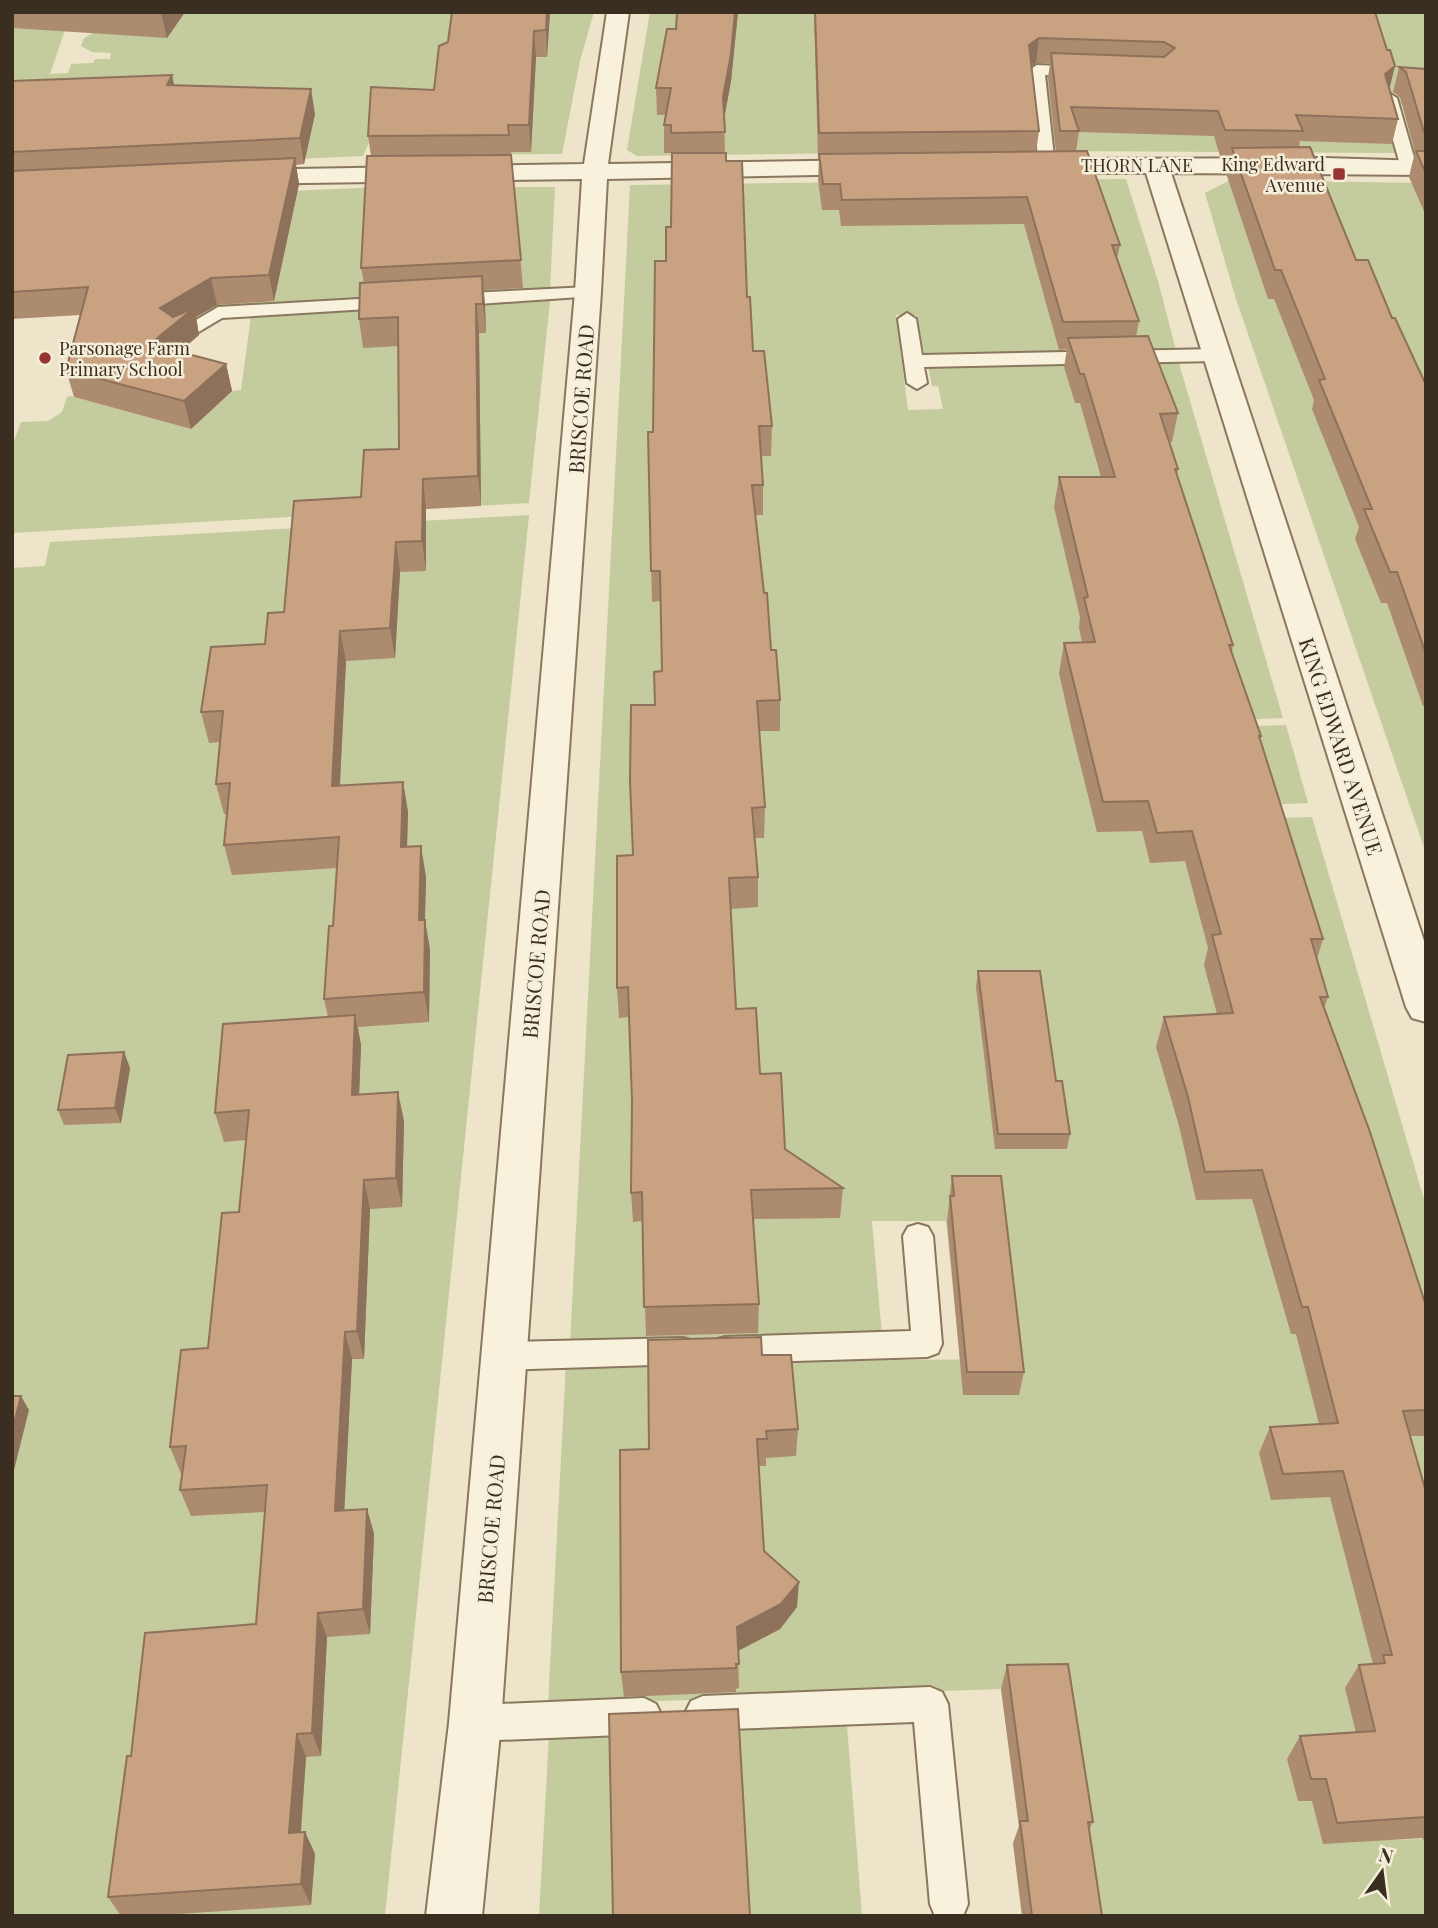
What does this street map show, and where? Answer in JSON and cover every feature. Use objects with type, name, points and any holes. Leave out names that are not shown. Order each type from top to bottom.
[{"type":"street","name":"BRISCOE ROAD","points":[[454,1916],[475,1723],[588,292],[595,170],[618,12]]},
{"type":"street","name":"KING EDWARD AVENUE","points":[[1156,165],[1426,1006]]},
{"type":"street","name":"THORN LANE","points":[[1020,166],[1417,168]]},
{"type":"street","points":[[220,178],[897,167]]},
{"type":"lane","points":[[1048,166],[1037,70],[1105,73]]},
{"type":"lane","points":[[1389,98],[1417,168]]},
{"type":"lane","points":[[436,301],[588,292]]},
{"type":"lane","points":[[178,335],[218,313],[409,302]]},
{"type":"lane","points":[[906,319],[917,383]]},
{"type":"lane","points":[[914,361],[1217,355]]},
{"type":"lane","points":[[504,1356],[927,1344],[918,1236]]},
{"type":"lane","points":[[475,1723],[930,1704],[949,1904]]},
{"type":"green space","points":[[12,12],[33,12],[67,24],[50,74],[68,73],[71,64],[110,59],[111,53],[92,52],[81,46],[84,38],[101,29],[97,12],[594,12],[580,61],[562,154],[395,155],[370,140],[363,156],[12,171]]},
{"type":"green space","points":[[650,12],[1426,12],[1426,155],[1414,154],[1402,105],[1399,104],[1396,93],[1374,91],[1395,153],[1057,151],[1053,144],[1046,75],[1071,66],[1029,62],[865,153],[637,156],[627,150]]},
{"type":"green space","points":[[1126,179],[1176,350],[925,356],[916,315],[896,315],[908,410],[943,409],[938,386],[932,386],[928,366],[1178,360],[1283,718],[1149,723],[1147,716],[1131,717],[1107,711],[1115,739],[1149,734],[1149,730],[1286,725],[1308,803],[1170,809],[1168,805],[1126,799],[1134,830],[1141,831],[1139,822],[1312,817],[1426,1206],[1426,1781],[1394,1782],[1390,1768],[1360,1769],[1351,1755],[1343,1755],[1354,1799],[1313,1801],[1314,1808],[1371,1806],[1380,1840],[1422,1839],[1420,1824],[1426,1824],[1426,1916],[1022,1916],[1013,1843],[1021,1843],[1001,1689],[548,1705],[566,1363],[1015,1359],[1014,1356],[960,1357],[946,1221],[872,1221],[882,1336],[570,1344],[630,185],[937,181],[940,193],[961,193],[958,181]]},
{"type":"green space","points":[[1230,180],[1426,183],[1426,853],[1236,299],[1205,193]]},
{"type":"green space","points":[[381,187],[555,187],[550,290],[91,314],[242,193]]},
{"type":"green space","points":[[550,301],[529,503],[12,533],[12,446],[21,422],[48,421],[62,412],[67,397],[70,396],[191,429],[232,391],[241,390],[251,316]]},
{"type":"green space","points":[[529,515],[385,1916],[12,1916],[12,568],[45,566],[50,542]]},
{"type":"green space","points":[[847,1726],[862,1916],[539,1916],[549,1735]]},
{"type":"building","points":[[452,12],[547,12],[546,30],[534,31],[529,125],[508,125],[509,135],[368,136],[371,87],[434,90],[439,46],[448,42]]},
{"type":"building","points":[[677,12],[735,12],[723,97],[725,132],[671,133],[671,125],[664,125],[671,88],[656,88],[667,29],[676,29]]},
{"type":"building","points":[[815,12],[1375,12],[1395,66],[1385,74],[1398,119],[1296,115],[1303,131],[1225,130],[1218,111],[1071,107],[1079,131],[1060,131],[1051,53],[1164,57],[1175,48],[1164,42],[1039,38],[1029,45],[1039,131],[819,133]]},
{"type":"building","points":[[1399,67],[1426,69],[1426,133],[1406,72]]},
{"type":"building","points":[[172,75],[167,85],[311,89],[300,138],[12,152],[12,81]]},
{"type":"building","points":[[1310,147],[1356,260],[1368,260],[1392,318],[1395,318],[1426,385],[1426,654],[1397,572],[1390,572],[1364,509],[1372,509],[1319,380],[1325,379],[1281,270],[1275,270],[1232,148]]},
{"type":"building","points":[[1087,151],[1120,245],[1112,245],[1139,321],[1063,322],[1027,197],[842,200],[840,184],[823,184],[819,154]]},
{"type":"building","points":[[1416,151],[1426,151],[1426,174]]},
{"type":"building","points":[[672,153],[726,153],[726,161],[742,161],[747,297],[750,297],[753,351],[764,351],[772,426],[759,426],[763,485],[752,485],[764,593],[767,593],[771,650],[776,650],[780,700],[757,701],[765,807],[752,808],[758,877],[729,878],[736,1009],[756,1008],[760,1074],[781,1073],[785,1149],[843,1188],[751,1190],[759,1304],[644,1307],[642,1192],[631,1193],[632,1101],[628,987],[617,988],[617,856],[633,855],[631,705],[655,705],[654,672],[662,671],[660,571],[651,571],[648,432],[653,432],[655,261],[666,261],[666,227],[671,227]]},
{"type":"building","points":[[511,155],[521,260],[361,268],[367,156]]},
{"type":"building","points":[[295,158],[269,275],[211,278],[160,308],[173,317],[194,308],[150,344],[226,364],[184,401],[66,370],[88,287],[12,292],[12,171]]},
{"type":"building","points":[[482,276],[483,304],[476,304],[478,476],[423,479],[422,541],[396,542],[390,628],[340,631],[332,786],[403,782],[401,847],[421,846],[419,920],[425,920],[424,992],[324,999],[329,926],[333,926],[339,837],[224,845],[230,783],[216,784],[223,711],[201,712],[211,647],[265,644],[268,613],[284,612],[294,501],[361,497],[364,450],[399,449],[398,317],[359,319],[360,283]]},
{"type":"building","points":[[1148,336],[1178,413],[1160,414],[1178,469],[1175,469],[1233,645],[1229,645],[1261,736],[1323,939],[1311,939],[1328,997],[1320,997],[1370,1132],[1426,1306],[1426,1410],[1403,1411],[1426,1492],[1426,1817],[1337,1823],[1326,1779],[1311,1779],[1300,1736],[1375,1731],[1359,1665],[1385,1663],[1383,1655],[1392,1655],[1343,1471],[1283,1474],[1270,1427],[1338,1423],[1308,1307],[1302,1307],[1262,1170],[1205,1172],[1188,1097],[1164,1017],[1233,1013],[1212,935],[1221,934],[1192,831],[1157,833],[1148,801],[1103,802],[1064,643],[1095,642],[1084,598],[1088,597],[1059,477],[1115,477],[1084,374],[1080,374],[1068,338]]},
{"type":"building","points":[[978,971],[1040,971],[1056,1081],[1062,1081],[1070,1134],[998,1134]]},
{"type":"building","points":[[355,1015],[352,1095],[398,1092],[396,1178],[364,1180],[357,1331],[345,1332],[335,1511],[367,1509],[363,1609],[318,1613],[312,1733],[297,1734],[289,1833],[305,1832],[301,1884],[108,1897],[127,1756],[131,1756],[145,1633],[256,1624],[267,1485],[180,1490],[186,1446],[170,1447],[181,1350],[208,1348],[222,1213],[239,1212],[249,1110],[215,1113],[223,1024]]},
{"type":"building","points":[[124,1052],[115,1108],[58,1110],[68,1055]]},
{"type":"building","points":[[952,1176],[1001,1176],[1024,1372],[967,1372],[950,1196],[954,1196]]},
{"type":"building","points":[[761,1337],[762,1355],[791,1355],[798,1429],[766,1431],[767,1439],[757,1439],[764,1551],[799,1582],[781,1604],[737,1627],[739,1664],[736,1664],[736,1668],[621,1672],[620,1450],[649,1449],[648,1340]]},
{"type":"building","points":[[12,1396],[21,1396],[12,1432]]},
{"type":"building","points":[[1068,1664],[1093,1822],[1088,1822],[1102,1916],[1032,1916],[1020,1821],[1028,1821],[1007,1665]]},
{"type":"building","points":[[738,1709],[750,1916],[613,1916],[609,1714]]},
{"type":"place","name":"King Edward Avenue","points":[[1339,174]]},
{"type":"place","name":"Parsonage Farm Primary School","points":[[45,358]]}]
